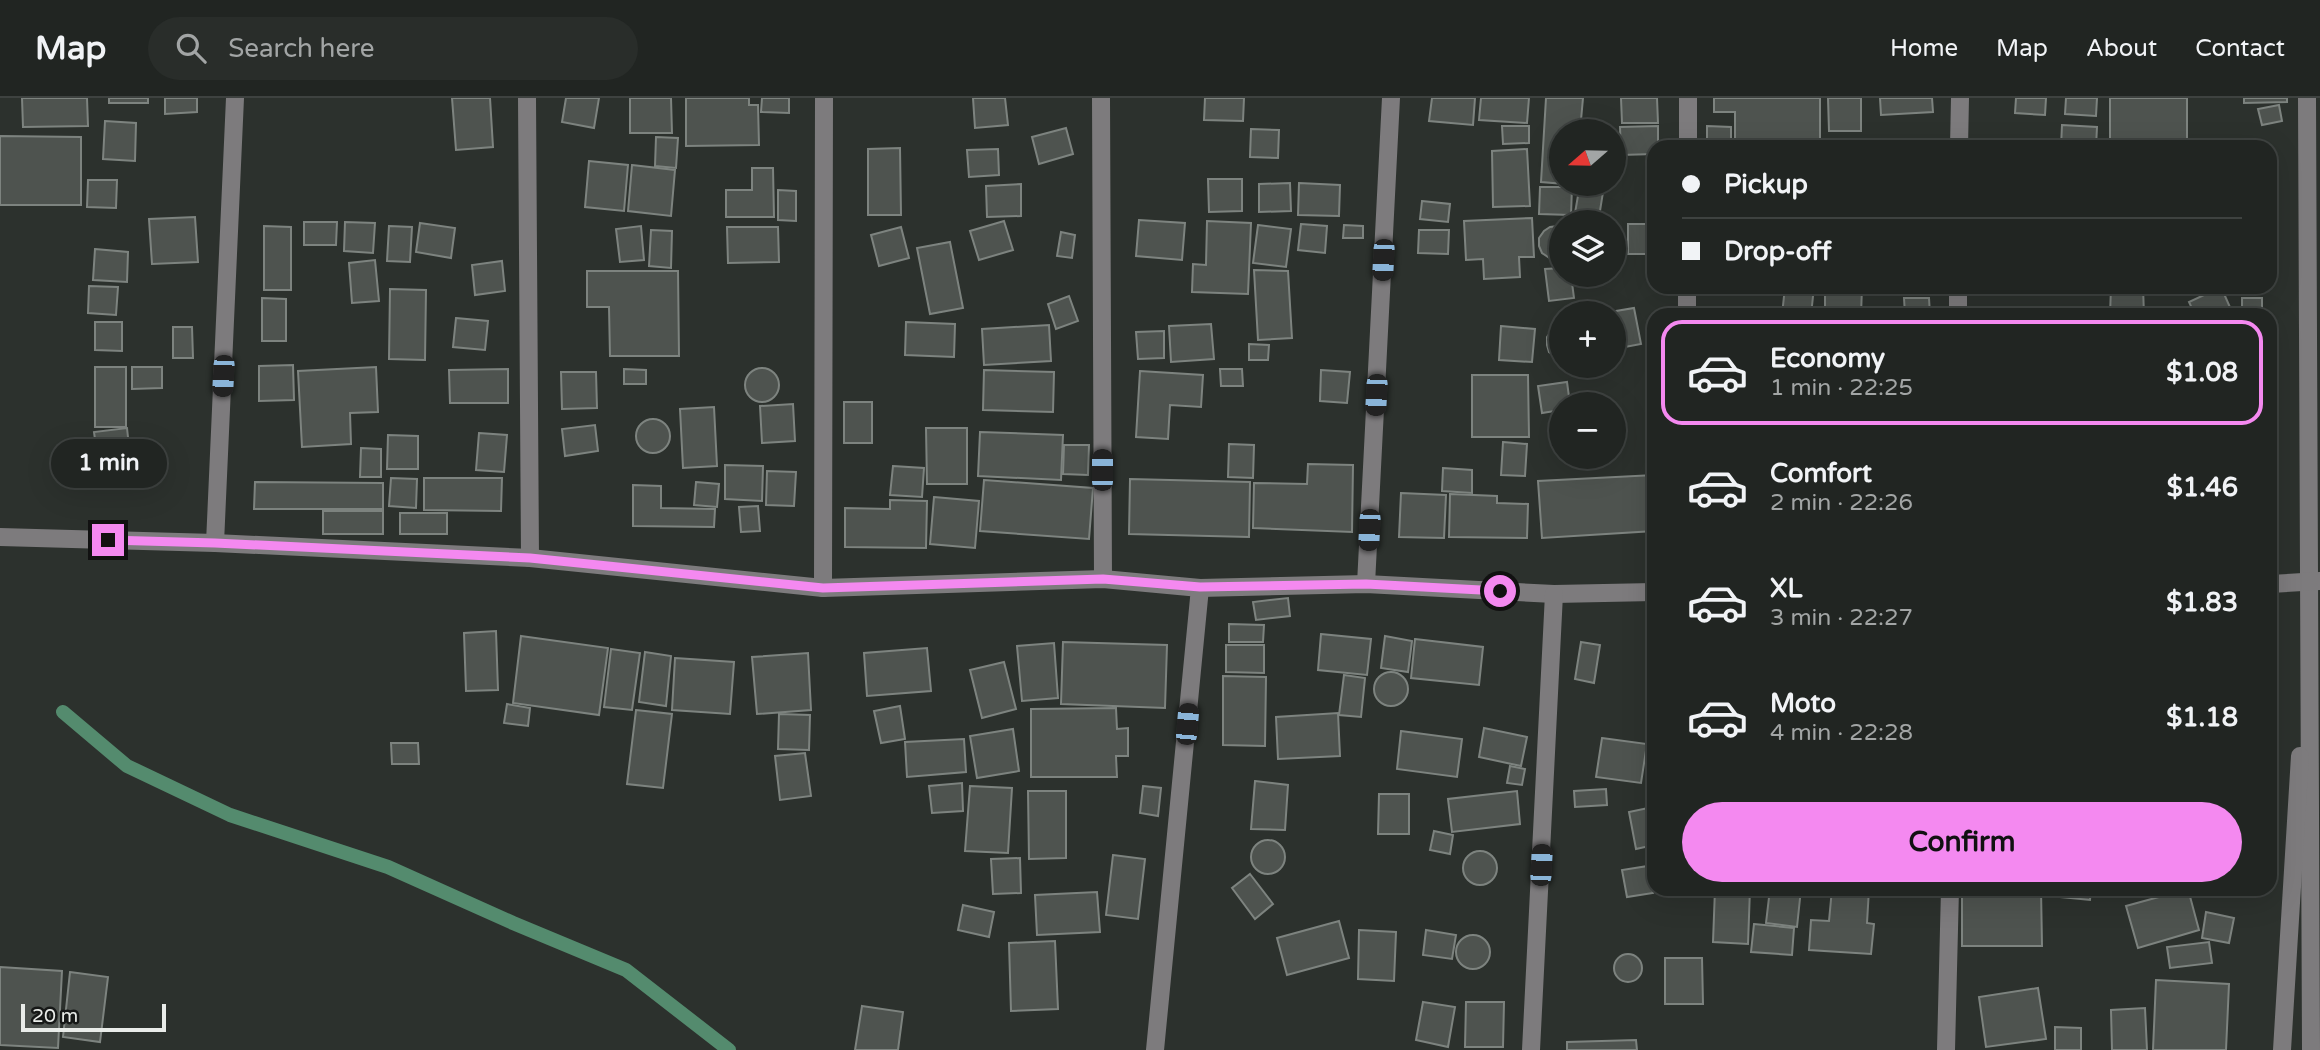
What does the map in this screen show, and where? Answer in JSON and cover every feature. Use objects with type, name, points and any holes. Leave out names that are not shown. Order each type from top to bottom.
[{"type":"street","points":[[215,543],[235,98]]},
{"type":"street","points":[[527,98],[530,558]]},
{"type":"street","points":[[823,588],[824,98]]},
{"type":"street","points":[[1101,98],[1103,579]]},
{"type":"street","points":[[1366,584],[1391,98]]},
{"type":"street","points":[[1688,98],[1688,140]]},
{"type":"street","points":[[1959,140],[1960,98]]},
{"type":"street","points":[[2307,98],[2315,582],[2311,1050]]},
{"type":"street","points":[[0,537],[215,543],[530,558],[823,588],[1103,579],[1200,587],[1366,584],[1553,594],[1647,592]]},
{"type":"street","points":[[2277,584],[2315,582]]},
{"type":"street","points":[[2282,1050],[2315,582]]},
{"type":"street","points":[[1155,1050],[1200,587]]},
{"type":"street","points":[[1531,1050],[1553,594]]},
{"type":"street","points":[[1946,1050],[1950,896]]},
{"type":"building","points":[[22,98],[87,98],[88,126],[23,127]]},
{"type":"building","points":[[109,98],[148,98],[148,103],[109,103]]},
{"type":"building","points":[[165,98],[197,98],[197,112],[165,114]]},
{"type":"building","points":[[452,98],[490,98],[493,147],[456,150]]},
{"type":"building","points":[[566,98],[599,98],[594,128],[562,122]]},
{"type":"building","points":[[630,98],[671,98],[672,133],[630,133]]},
{"type":"building","points":[[686,98],[749,98],[749,105],[758,105],[759,145],[686,146]]},
{"type":"building","points":[[762,98],[789,98],[789,113],[761,112]]},
{"type":"building","points":[[973,98],[1005,98],[1008,125],[975,128]]},
{"type":"building","points":[[1205,98],[1244,98],[1243,121],[1204,120]]},
{"type":"building","points":[[1432,98],[1475,98],[1473,125],[1429,121]]},
{"type":"building","points":[[1481,98],[1529,98],[1527,123],[1479,120]]},
{"type":"building","points":[[1546,98],[1583,98],[1581,119],[1549,119],[1549,183],[1541,182]]},
{"type":"building","points":[[1621,98],[1657,98],[1658,123],[1626,123],[1626,119],[1622,119]]},
{"type":"building","points":[[1714,98],[1820,98],[1820,140],[1735,140],[1735,112],[1714,112]]},
{"type":"building","points":[[1828,98],[1861,98],[1861,131],[1829,131]]},
{"type":"building","points":[[1880,98],[1932,98],[1933,112],[1881,115]]},
{"type":"building","points":[[2016,98],[2046,98],[2045,115],[2015,113]]},
{"type":"building","points":[[2066,98],[2097,98],[2096,116],[2065,114]]},
{"type":"building","points":[[2110,98],[2187,98],[2187,140],[2110,140]]},
{"type":"building","points":[[2244,98],[2287,98],[2287,102],[2244,103]]},
{"type":"building","points":[[2279,105],[2282,121],[2262,125],[2258,109]]},
{"type":"building","points":[[105,121],[136,123],[135,161],[103,159]]},
{"type":"building","points":[[2062,125],[2097,127],[2096,140],[2061,140]]},
{"type":"building","points":[[1502,126],[1529,126],[1529,143],[1503,144]]},
{"type":"building","points":[[1658,126],[1658,140],[1647,140],[1647,154],[1626,155],[1626,127]]},
{"type":"building","points":[[1707,126],[1731,127],[1731,140],[1707,140]]},
{"type":"building","points":[[1066,128],[1073,154],[1039,164],[1032,137]]},
{"type":"building","points":[[1251,129],[1279,130],[1278,158],[1250,157]]},
{"type":"building","points":[[0,136],[81,137],[81,205],[0,205]]},
{"type":"building","points":[[656,137],[678,138],[676,168],[655,166]]},
{"type":"building","points":[[900,148],[901,215],[868,215],[868,149]]},
{"type":"building","points":[[998,149],[999,175],[969,177],[967,150]]},
{"type":"building","points":[[1527,149],[1530,206],[1493,207],[1492,151]]},
{"type":"building","points":[[589,161],[628,165],[624,211],[585,207]]},
{"type":"building","points":[[632,165],[675,170],[671,216],[628,211]]},
{"type":"building","points":[[752,168],[773,168],[774,217],[726,217],[726,190],[752,190]]},
{"type":"building","points":[[1208,179],[1242,179],[1242,211],[1209,212]]},
{"type":"building","points":[[88,180],[117,180],[116,208],[87,207]]},
{"type":"building","points":[[1290,183],[1291,211],[1259,212],[1259,184]]},
{"type":"building","points":[[1299,183],[1340,185],[1339,216],[1298,215]]},
{"type":"building","points":[[1021,184],[1021,216],[987,217],[986,186]]},
{"type":"building","points":[[1540,187],[1549,187],[1549,196],[1572,196],[1571,210],[1549,210],[1549,214],[1539,214]]},
{"type":"building","points":[[778,190],[796,191],[796,221],[778,220]]},
{"type":"building","points":[[1578,196],[1602,196],[1600,210],[1576,210]]},
{"type":"building","points":[[1422,201],[1450,204],[1448,222],[1420,219]]},
{"type":"building","points":[[195,217],[198,262],[152,264],[149,219]]},
{"type":"building","points":[[1532,218],[1534,257],[1519,257],[1520,277],[1484,279],[1483,259],[1466,260],[1464,221]]},
{"type":"building","points":[[1139,220],[1185,223],[1182,260],[1136,256]]},
{"type":"building","points":[[1004,221],[1013,250],[979,260],[970,231]]},
{"type":"building","points":[[1207,221],[1251,223],[1248,294],[1192,292],[1193,264],[1206,265]]},
{"type":"building","points":[[304,222],[337,222],[336,245],[304,245]]},
{"type":"building","points":[[345,222],[375,223],[373,253],[344,251]]},
{"type":"building","points":[[420,223],[455,228],[451,258],[416,252]]},
{"type":"building","points":[[1301,224],[1327,226],[1325,253],[1298,250]]},
{"type":"building","points":[[1628,224],[1647,224],[1647,254],[1628,254]]},
{"type":"building","points":[[1258,225],[1291,229],[1286,267],[1253,263]]},
{"type":"building","points":[[1344,225],[1363,226],[1363,238],[1343,238]]},
{"type":"building","points":[[264,226],[291,227],[291,290],[264,290]]},
{"type":"building","points":[[389,226],[412,227],[410,262],[387,261]]},
{"type":"building","points":[[641,226],[644,260],[620,262],[616,229]]},
{"type":"building","points":[[727,227],[778,227],[779,262],[728,263]]},
{"type":"building","points":[[901,227],[909,258],[879,266],[871,235]]},
{"type":"building","points":[[1549,228],[1549,258],[1542,253],[1539,246],[1539,238]]},
{"type":"building","points":[[651,230],[672,231],[671,268],[649,266]]},
{"type":"building","points":[[1419,230],[1449,230],[1448,254],[1418,253]]},
{"type":"building","points":[[1061,232],[1075,235],[1072,258],[1057,256]]},
{"type":"building","points":[[950,242],[963,308],[930,314],[917,248]]},
{"type":"building","points":[[95,249],[128,252],[127,282],[93,280]]},
{"type":"building","points":[[375,260],[379,301],[352,303],[349,263]]},
{"type":"building","points":[[502,261],[505,291],[475,295],[472,265]]},
{"type":"building","points":[[1545,269],[1549,269],[1549,287],[1573,287],[1574,298],[1549,301]]},
{"type":"building","points":[[1254,270],[1288,271],[1292,338],[1258,340]]},
{"type":"building","points":[[587,271],[678,271],[679,356],[610,356],[609,307],[587,307]]},
{"type":"building","points":[[89,286],[118,287],[116,315],[88,313]]},
{"type":"building","points":[[390,289],[426,290],[425,360],[389,359]]},
{"type":"building","points":[[1784,294],[1813,294],[1812,308],[1783,308]]},
{"type":"building","points":[[1825,294],[1862,294],[1861,308],[1825,308]]},
{"type":"building","points":[[2111,294],[2143,294],[2144,308],[2110,308]]},
{"type":"building","points":[[2206,294],[2224,294],[2230,308],[2192,308],[2189,302]]},
{"type":"building","points":[[1069,296],[1078,321],[1056,329],[1048,304]]},
{"type":"building","points":[[262,298],[286,299],[286,341],[262,341]]},
{"type":"building","points":[[1904,298],[1929,298],[1930,308],[1905,308]]},
{"type":"building","points":[[2242,298],[2262,298],[2262,308],[2242,308]]},
{"type":"building","points":[[1634,308],[1641,344],[1626,347],[1626,309]]},
{"type":"building","points":[[456,318],[488,321],[485,350],[453,347]]},
{"type":"building","points":[[95,322],[122,322],[122,351],[95,350]]},
{"type":"building","points":[[906,322],[955,324],[954,357],[905,355]]},
{"type":"building","points":[[1211,324],[1214,359],[1171,362],[1169,326]]},
{"type":"building","points":[[1049,325],[1051,361],[984,365],[982,329]]},
{"type":"building","points":[[1501,326],[1535,329],[1532,362],[1499,360]]},
{"type":"building","points":[[173,327],[192,327],[193,358],[173,358]]},
{"type":"building","points":[[1164,331],[1164,358],[1138,359],[1136,332]]},
{"type":"building","points":[[1249,344],[1269,345],[1268,360],[1249,360]]},
{"type":"building","points":[[293,365],[294,400],[259,401],[259,366]]},
{"type":"building","points":[[95,367],[126,367],[126,427],[95,427]]},
{"type":"building","points":[[132,367],[162,367],[162,388],[132,389]]},
{"type":"building","points":[[376,367],[378,412],[350,413],[351,444],[302,447],[298,371]]},
{"type":"building","points":[[762,368],[774,373],[779,385],[774,397],[762,402],[750,397],[745,385],[750,373]]},
{"type":"building","points":[[508,369],[508,403],[450,403],[449,370]]},
{"type":"building","points":[[624,369],[646,370],[646,384],[624,384]]},
{"type":"building","points":[[1220,369],[1242,369],[1243,386],[1221,386]]},
{"type":"building","points":[[984,370],[1054,372],[1053,412],[983,410]]},
{"type":"building","points":[[1321,370],[1350,372],[1347,403],[1320,401]]},
{"type":"building","points":[[1140,371],[1203,375],[1201,407],[1170,405],[1168,439],[1136,437]]},
{"type":"building","points":[[561,372],[596,372],[597,408],[562,409]]},
{"type":"building","points":[[1472,375],[1528,375],[1529,437],[1472,437]]},
{"type":"building","points":[[1567,382],[1568,392],[1549,392],[1549,412],[1542,413],[1538,386]]},
{"type":"building","points":[[844,402],[872,402],[872,443],[844,443]]},
{"type":"building","points":[[793,404],[795,441],[762,443],[760,406]]},
{"type":"building","points":[[714,407],[717,466],[683,468],[680,409]]},
{"type":"building","points":[[653,419],[665,424],[670,436],[665,448],[653,453],[641,448],[636,436],[641,424]]},
{"type":"building","points":[[595,425],[598,451],[565,456],[562,429]]},
{"type":"building","points":[[127,428],[131,465],[99,469],[94,432]]},
{"type":"building","points":[[926,428],[967,428],[967,484],[927,484]]},
{"type":"building","points":[[980,432],[1063,435],[1061,480],[978,476]]},
{"type":"building","points":[[479,433],[507,435],[504,472],[476,470]]},
{"type":"building","points":[[388,435],[418,436],[418,469],[387,469]]},
{"type":"building","points":[[1503,442],[1527,444],[1525,476],[1501,475]]},
{"type":"building","points":[[1229,444],[1254,445],[1253,478],[1228,477]]},
{"type":"building","points":[[1064,445],[1089,445],[1088,475],[1063,474]]},
{"type":"building","points":[[361,448],[381,449],[381,477],[360,477]]},
{"type":"building","points":[[1308,464],[1353,465],[1352,532],[1253,528],[1254,483],[1307,484]]},
{"type":"building","points":[[725,465],[763,466],[762,501],[725,499]]},
{"type":"building","points":[[893,466],[924,468],[922,497],[890,495]]},
{"type":"building","points":[[1443,468],[1472,470],[1472,493],[1442,491]]},
{"type":"building","points":[[767,471],[796,472],[794,506],[766,505]]},
{"type":"building","points":[[1647,475],[1647,531],[1542,538],[1538,481]]},
{"type":"building","points":[[391,478],[417,479],[416,508],[389,506]]},
{"type":"building","points":[[424,478],[502,478],[501,511],[424,510]]},
{"type":"building","points":[[1130,479],[1250,482],[1249,537],[1129,534]]},
{"type":"building","points":[[984,480],[1093,488],[1089,539],[980,531]]},
{"type":"building","points":[[255,482],[383,483],[383,509],[254,509]]},
{"type":"building","points":[[696,482],[719,484],[717,507],[694,505]]},
{"type":"building","points":[[633,485],[661,486],[661,508],[715,509],[714,527],[633,526]]},
{"type":"building","points":[[1401,493],[1446,495],[1444,538],[1399,537]]},
{"type":"building","points":[[1450,494],[1497,496],[1497,503],[1528,504],[1527,538],[1449,537]]},
{"type":"building","points":[[934,497],[979,501],[975,548],[930,544]]},
{"type":"building","points":[[890,500],[927,501],[926,548],[845,547],[845,508],[890,509]]},
{"type":"building","points":[[758,506],[760,531],[741,532],[739,507]]},
{"type":"building","points":[[323,511],[383,511],[383,534],[323,534]]},
{"type":"building","points":[[400,513],[447,513],[447,534],[400,534]]},
{"type":"building","points":[[1288,598],[1290,616],[1256,620],[1253,602]]},
{"type":"building","points":[[1229,624],[1264,625],[1263,642],[1229,642]]},
{"type":"building","points":[[496,631],[498,690],[466,691],[464,633]]},
{"type":"building","points":[[1321,634],[1371,639],[1367,675],[1318,670]]},
{"type":"building","points":[[521,636],[608,648],[599,715],[513,703]]},
{"type":"building","points":[[1385,636],[1412,641],[1408,672],[1381,668]]},
{"type":"building","points":[[1415,639],[1483,647],[1479,685],[1411,678]]},
{"type":"building","points":[[1063,642],[1167,645],[1165,708],[1061,704]]},
{"type":"building","points":[[1581,642],[1600,645],[1594,683],[1575,679]]},
{"type":"building","points":[[1054,643],[1058,698],[1022,701],[1017,646]]},
{"type":"building","points":[[1226,645],[1264,645],[1264,673],[1226,672]]},
{"type":"building","points":[[927,648],[931,691],[867,696],[864,653]]},
{"type":"building","points":[[611,649],[640,653],[632,710],[604,707]]},
{"type":"building","points":[[645,652],[671,656],[666,706],[639,702]]},
{"type":"building","points":[[808,653],[811,710],[757,714],[752,657]]},
{"type":"building","points":[[675,658],[734,662],[730,714],[672,710]]},
{"type":"building","points":[[1004,662],[1016,709],[982,718],[970,670]]},
{"type":"building","points":[[1391,672],[1403,677],[1408,689],[1403,701],[1391,706],[1379,701],[1374,689],[1379,677]]},
{"type":"building","points":[[1344,675],[1365,678],[1361,717],[1339,715]]},
{"type":"building","points":[[1223,676],[1266,677],[1265,746],[1223,745]]},
{"type":"building","points":[[507,704],[530,708],[528,726],[504,723]]},
{"type":"building","points":[[900,706],[905,739],[881,743],[874,711]]},
{"type":"building","points":[[1116,708],[1117,729],[1128,728],[1128,756],[1116,756],[1117,777],[1031,777],[1031,709]]},
{"type":"building","points":[[636,710],[672,714],[663,788],[627,784]]},
{"type":"building","points":[[1338,713],[1340,756],[1278,759],[1276,717]]},
{"type":"building","points":[[779,714],[810,715],[809,750],[778,749]]},
{"type":"building","points":[[1484,728],[1527,737],[1521,766],[1479,757]]},
{"type":"building","points":[[1013,729],[1019,771],[977,778],[970,736]]},
{"type":"building","points":[[1401,731],[1462,739],[1457,777],[1397,769]]},
{"type":"building","points":[[1602,738],[1647,744],[1641,783],[1596,777]]},
{"type":"building","points":[[964,739],[966,772],[907,777],[905,742]]},
{"type":"building","points":[[391,743],[418,743],[419,764],[392,764]]},
{"type":"building","points":[[805,753],[811,796],[780,800],[775,756]]},
{"type":"building","points":[[1510,766],[1525,769],[1522,785],[1507,783]]},
{"type":"building","points":[[1255,781],[1288,785],[1285,830],[1251,829]]},
{"type":"building","points":[[962,783],[963,811],[932,813],[929,786]]},
{"type":"building","points":[[970,786],[1012,788],[1008,853],[965,851]]},
{"type":"building","points":[[1143,786],[1161,788],[1158,816],[1140,813]]},
{"type":"building","points":[[1606,789],[1607,805],[1575,807],[1574,791]]},
{"type":"building","points":[[1028,791],[1066,791],[1066,858],[1029,859]]},
{"type":"building","points":[[1517,791],[1520,824],[1452,832],[1448,799]]},
{"type":"building","points":[[1379,794],[1409,794],[1409,834],[1378,834]]},
{"type":"building","points":[[1647,808],[1647,847],[1636,849],[1629,812]]},
{"type":"building","points":[[1434,831],[1453,835],[1450,854],[1430,850]]},
{"type":"building","points":[[1268,840],[1280,845],[1285,857],[1280,869],[1268,874],[1256,869],[1251,857],[1256,845]]},
{"type":"building","points":[[1480,851],[1492,856],[1497,868],[1492,880],[1480,885],[1468,880],[1463,868],[1468,856]]},
{"type":"building","points":[[1113,855],[1145,859],[1138,919],[1106,915]]},
{"type":"building","points":[[1020,858],[1021,893],[993,894],[991,859]]},
{"type":"building","points":[[1647,866],[1647,894],[1627,897],[1622,870]]},
{"type":"building","points":[[1250,874],[1273,904],[1255,919],[1232,888]]},
{"type":"building","points":[[1097,892],[1100,932],[1037,935],[1035,895]]},
{"type":"building","points":[[1715,896],[1750,896],[1748,944],[1713,942]]},
{"type":"building","points":[[1769,896],[1800,896],[1797,927],[1766,923]]},
{"type":"building","points":[[1831,896],[1869,896],[1867,923],[1874,924],[1871,954],[1809,950],[1811,920],[1829,921]]},
{"type":"building","points":[[1962,896],[2041,896],[2042,946],[1962,946]]},
{"type":"building","points":[[2061,896],[2090,896],[2090,900]]},
{"type":"building","points":[[2162,896],[2190,896],[2199,930],[2138,948],[2126,906]]},
{"type":"building","points":[[963,905],[994,912],[989,937],[958,930]]},
{"type":"building","points":[[2206,912],[2234,918],[2229,943],[2202,938]]},
{"type":"building","points":[[1339,921],[1349,958],[1287,975],[1277,938]]},
{"type":"building","points":[[1754,924],[1794,928],[1792,955],[1751,952]]},
{"type":"building","points":[[1359,930],[1396,932],[1394,981],[1358,979]]},
{"type":"building","points":[[1426,930],[1456,935],[1452,959],[1423,955]]},
{"type":"building","points":[[1473,935],[1485,940],[1490,952],[1485,964],[1473,969],[1461,964],[1456,952],[1461,940]]},
{"type":"building","points":[[1055,941],[1058,1009],[1011,1011],[1009,943]]},
{"type":"building","points":[[2209,942],[2212,963],[2170,968],[2167,947]]},
{"type":"building","points":[[1628,954],[1638,958],[1642,968],[1638,978],[1628,982],[1618,978],[1614,968],[1618,958]]},
{"type":"building","points":[[1665,958],[1702,958],[1703,1004],[1665,1004]]},
{"type":"building","points":[[0,967],[62,971],[58,1048],[0,1045]]},
{"type":"building","points":[[70,972],[108,977],[100,1042],[63,1037]]},
{"type":"building","points":[[2156,980],[2229,984],[2226,1050],[2153,1050]]},
{"type":"building","points":[[2038,988],[2046,1039],[1986,1047],[1979,997]]},
{"type":"building","points":[[1423,1002],[1455,1007],[1448,1047],[1416,1040]]},
{"type":"building","points":[[1466,1002],[1504,1002],[1503,1047],[1465,1047]]},
{"type":"building","points":[[862,1006],[903,1012],[898,1050],[855,1050]]},
{"type":"building","points":[[2145,1008],[2147,1050],[2112,1050],[2111,1010]]},
{"type":"building","points":[[2055,1027],[2081,1028],[2081,1050],[2055,1050]]},
{"type":"building","points":[[1636,1040],[1637,1050],[1567,1050],[1567,1042]]},
{"type":"waterway","points":[[63,712],[127,766],[230,815],[388,867],[626,970],[729,1050]]},
{"type":"route","points":[[108,540],[530,558],[823,588],[1103,579],[1200,587],[1366,584],[1500,591]]}]
